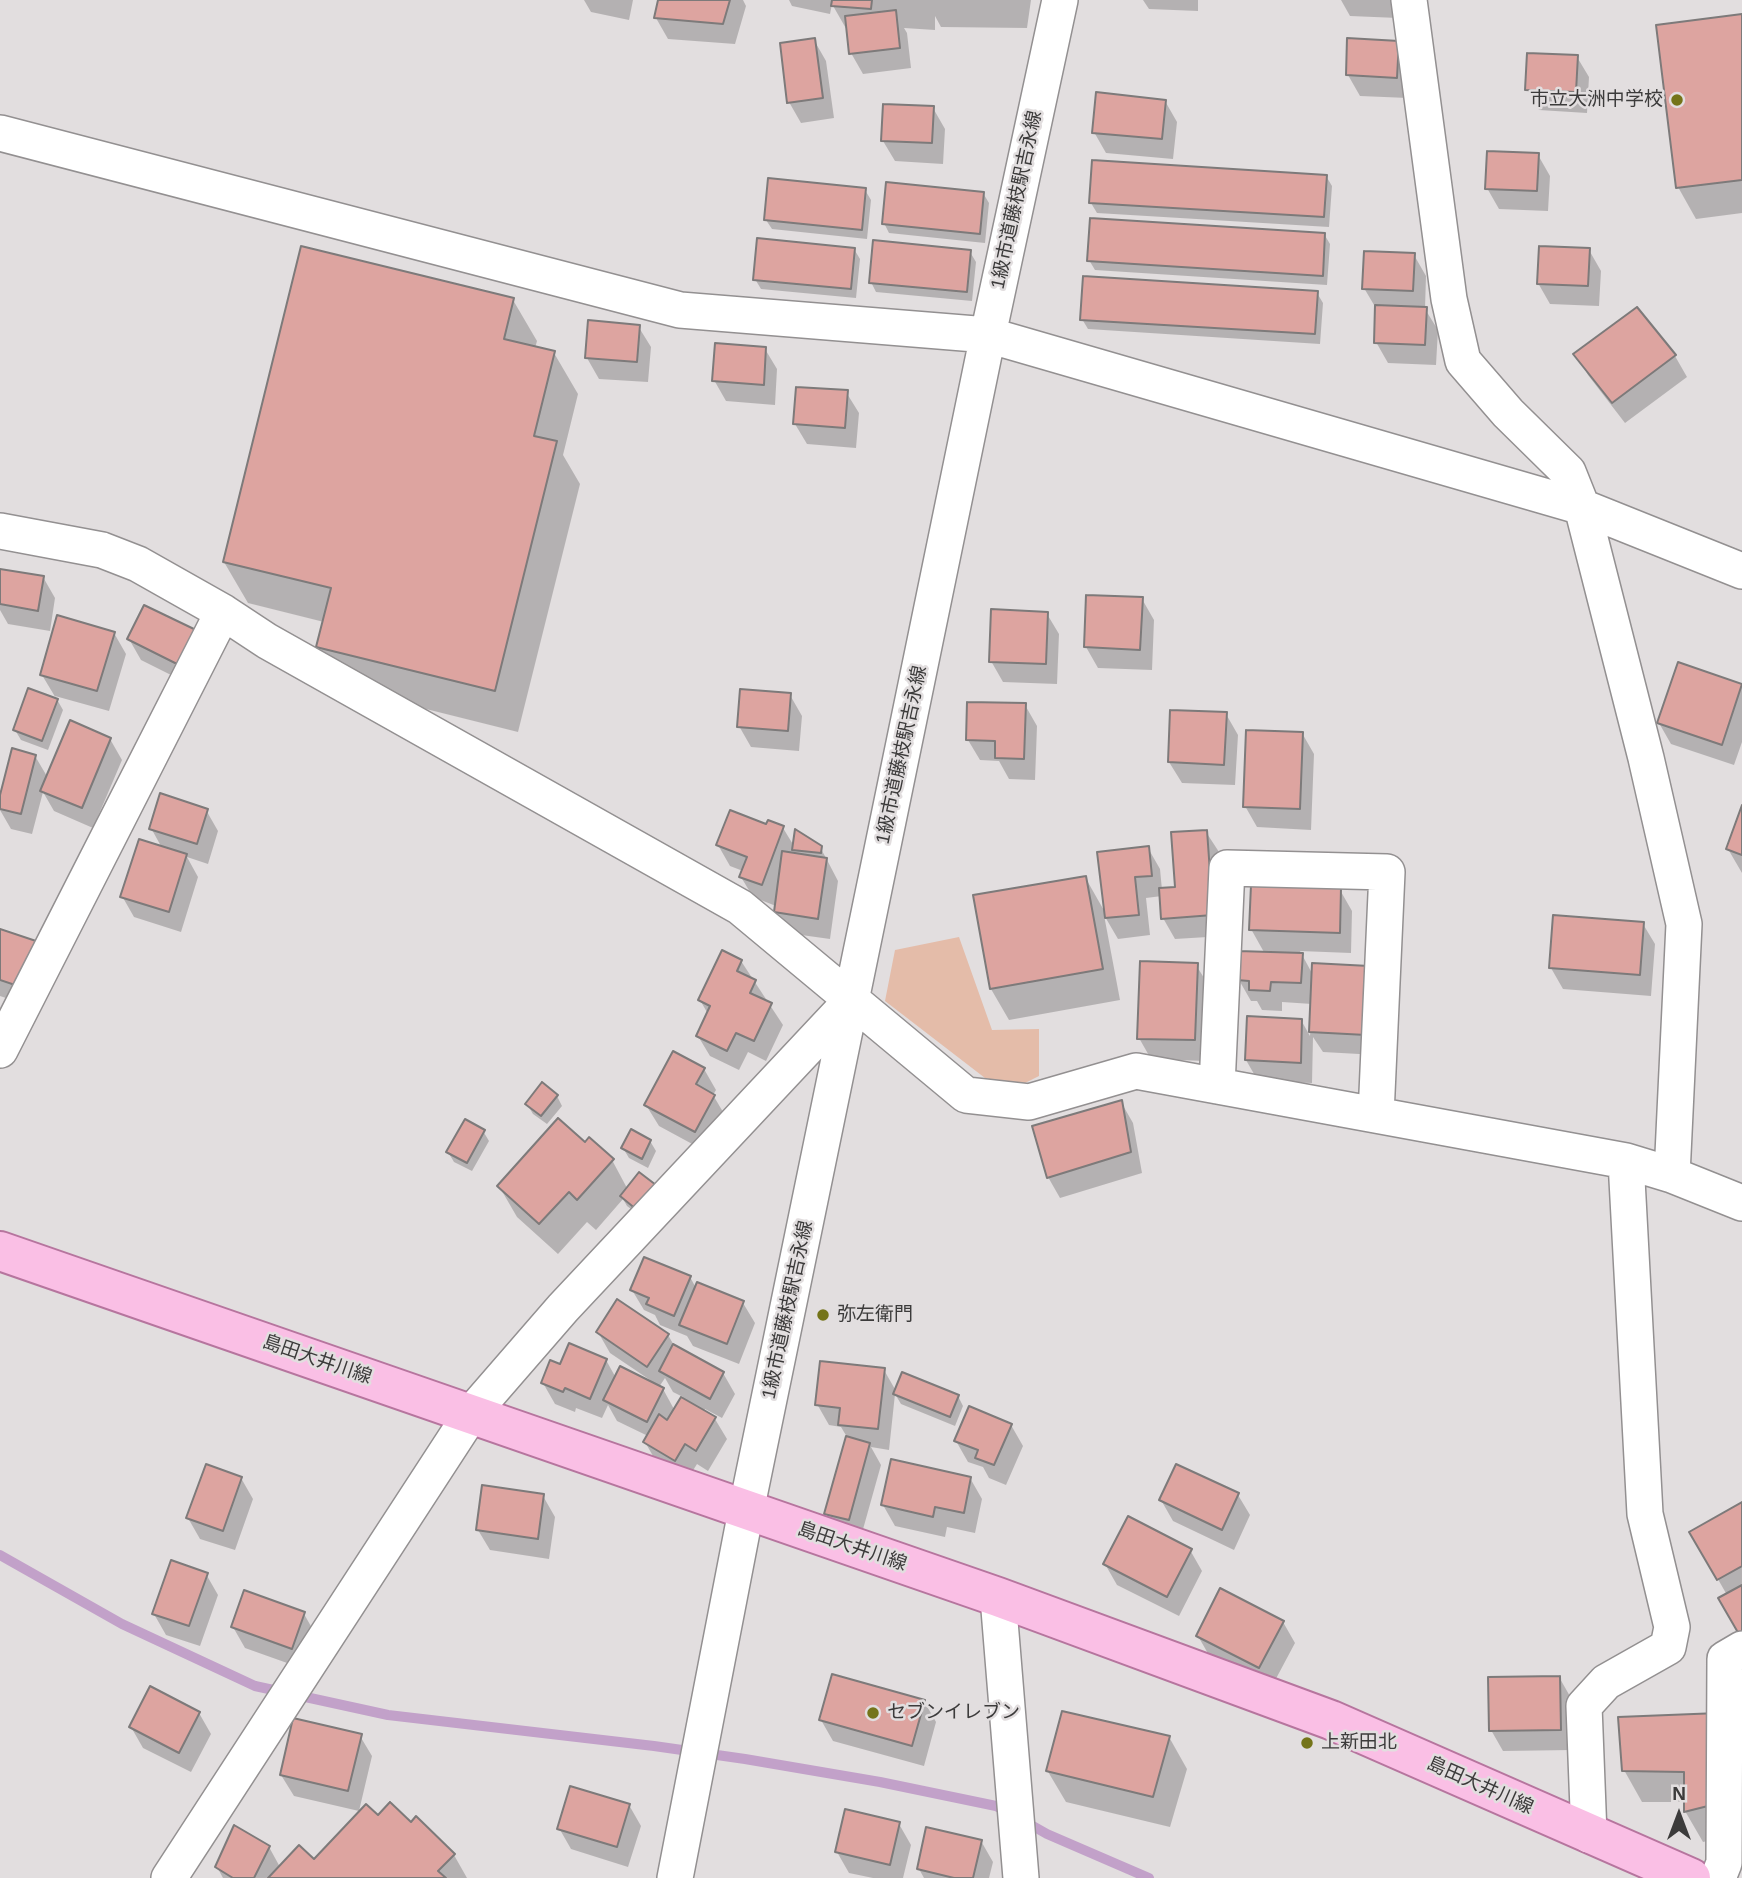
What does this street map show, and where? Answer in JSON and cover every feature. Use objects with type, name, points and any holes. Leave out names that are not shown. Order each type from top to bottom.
[{"type":"main road","name":"島田大井川線","points":[[0,1251],[998,1597],[1331,1720],[1691,1878]]},
{"type":"street","name":"1級市道藤枝駅吉永線","points":[[675,1878],[746,1511],[988,335],[1060,0]]},
{"type":"street","points":[[1409,0],[1449,299],[1463,361],[1508,413],[1568,472],[1582,507],[1646,758],[1684,924],[1672,1175]]},
{"type":"street","points":[[0,133],[680,310],[988,335],[1582,507],[1742,571]]},
{"type":"street","points":[[0,531],[102,550],[138,564],[223,612],[267,641],[740,907],[966,1095],[1029,1102],[1136,1071],[1626,1161],[1672,1175],[1742,1203]]},
{"type":"street","points":[[0,1050],[223,612]]},
{"type":"street","points":[[1217,1086],[1227,868],[1387,872],[1376,1115]]},
{"type":"street","points":[[169,1878],[471,1414],[563,1308],[852,1000]]},
{"type":"street","points":[[1589,1835],[1584,1706],[1606,1682],[1668,1647],[1672,1627],[1645,1514],[1626,1161]]},
{"type":"street","points":[[998,1597],[1021,1878]]},
{"type":"street","points":[[1718,1878],[1724,1863],[1725,1659],[1742,1649]]},
{"type":"shaded area","points":[[959,937],[992,1030],[1039,1029],[1039,1076],[1019,1086],[985,1078],[885,1001],[895,950]]},
{"type":"building","points":[[658,0],[730,0],[723,24],[654,18]]},
{"type":"building","points":[[832,0],[872,0],[871,9],[831,6]]},
{"type":"building","points":[[896,10],[900,48],[849,54],[845,16]]},
{"type":"building","points":[[1742,14],[1742,180],[1676,188],[1656,25]]},
{"type":"building","points":[[815,38],[823,98],[787,103],[780,43]]},
{"type":"building","points":[[1347,38],[1399,41],[1397,78],[1346,75]]},
{"type":"building","points":[[1527,53],[1578,55],[1576,92],[1525,90]]},
{"type":"building","points":[[1096,92],[1166,100],[1162,139],[1092,133]]},
{"type":"building","points":[[883,104],[934,106],[932,143],[881,141]]},
{"type":"building","points":[[1487,151],[1539,153],[1537,191],[1485,189]]},
{"type":"building","points":[[1092,160],[1327,175],[1324,217],[1089,203]]},
{"type":"building","points":[[768,178],[866,188],[862,230],[764,220]]},
{"type":"building","points":[[886,182],[984,192],[980,234],[882,224]]},
{"type":"building","points":[[1090,218],[1325,233],[1323,276],[1087,261]]},
{"type":"building","points":[[757,238],[855,248],[851,289],[753,280]]},
{"type":"building","points":[[873,240],[971,250],[967,292],[869,283]]},
{"type":"building","points":[[301,246],[514,298],[504,339],[555,351],[534,436],[557,441],[495,691],[316,647],[331,588],[223,562]]},
{"type":"building","points":[[1539,246],[1590,248],[1588,286],[1537,284]]},
{"type":"building","points":[[1364,251],[1415,253],[1413,291],[1362,289]]},
{"type":"building","points":[[1083,276],[1318,291],[1315,334],[1080,320]]},
{"type":"building","points":[[1375,305],[1427,307],[1425,345],[1374,343]]},
{"type":"building","points":[[1637,307],[1676,355],[1612,403],[1573,354]]},
{"type":"building","points":[[588,320],[640,325],[637,362],[585,358]]},
{"type":"building","points":[[715,343],[766,347],[764,385],[712,381]]},
{"type":"building","points":[[796,387],[848,390],[845,428],[793,424]]},
{"type":"building","points":[[0,569],[44,576],[38,611],[0,604]]},
{"type":"building","points":[[1086,595],[1143,597],[1140,650],[1084,647]]},
{"type":"building","points":[[144,605],[196,630],[179,665],[127,639]]},
{"type":"building","points":[[991,609],[1048,612],[1046,664],[989,662]]},
{"type":"building","points":[[57,615],[115,632],[97,691],[40,675]]},
{"type":"building","points":[[1678,662],[1742,684],[1722,745],[1657,723]]},
{"type":"building","points":[[28,688],[58,699],[42,741],[13,730]]},
{"type":"building","points":[[740,689],[791,693],[788,731],[737,727]]},
{"type":"building","points":[[967,702],[1026,703],[1024,759],[995,758],[995,741],[966,740]]},
{"type":"building","points":[[1170,710],[1227,712],[1224,765],[1168,762]]},
{"type":"building","points":[[70,720],[111,738],[82,808],[40,791]]},
{"type":"building","points":[[1246,730],[1303,732],[1300,809],[1243,807]]},
{"type":"building","points":[[12,748],[36,755],[21,814],[0,809],[0,795]]},
{"type":"building","points":[[160,793],[208,809],[197,844],[149,829]]},
{"type":"building","points":[[1742,805],[1742,855],[1726,849]]},
{"type":"building","points":[[730,810],[766,824],[768,820],[784,826],[762,885],[739,877],[747,857],[716,845]]},
{"type":"building","points":[[795,829],[822,846],[821,853],[792,850]]},
{"type":"building","points":[[1207,830],[1213,915],[1161,919],[1159,888],[1175,887],[1171,832]]},
{"type":"building","points":[[139,839],[187,854],[169,912],[120,897]]},
{"type":"building","points":[[1149,846],[1152,876],[1135,877],[1139,915],[1105,918],[1097,852]]},
{"type":"building","points":[[782,851],[827,858],[818,919],[774,912]]},
{"type":"building","points":[[1086,876],[1103,969],[990,989],[973,895]]},
{"type":"building","points":[[1251,885],[1341,888],[1340,933],[1249,930]]},
{"type":"building","points":[[1553,915],[1644,922],[1640,975],[1549,968]]},
{"type":"building","points":[[0,929],[42,943],[27,989],[0,980]]},
{"type":"building","points":[[722,950],[742,960],[737,971],[756,980],[750,993],[772,1003],[754,1041],[736,1033],[727,1051],[696,1036],[710,1006],[698,1000]]},
{"type":"building","points":[[1238,951],[1303,953],[1301,983],[1271,982],[1270,991],[1249,990],[1249,981],[1237,980]]},
{"type":"building","points":[[1140,961],[1198,963],[1195,1040],[1137,1039]]},
{"type":"building","points":[[1312,963],[1369,966],[1366,1035],[1309,1032]]},
{"type":"building","points":[[1247,1016],[1302,1019],[1301,1063],[1245,1060]]},
{"type":"building","points":[[673,1051],[705,1068],[696,1084],[715,1095],[695,1132],[644,1105]]},
{"type":"building","points":[[542,1082],[558,1095],[541,1116],[525,1104]]},
{"type":"building","points":[[1122,1100],[1131,1152],[1047,1178],[1032,1126]]},
{"type":"building","points":[[558,1118],[585,1142],[589,1137],[614,1159],[577,1200],[569,1192],[539,1224],[497,1186]]},
{"type":"building","points":[[465,1119],[485,1130],[467,1163],[446,1152]]},
{"type":"building","points":[[631,1129],[651,1140],[642,1159],[621,1148]]},
{"type":"building","points":[[639,1172],[656,1185],[637,1210],[620,1196]]},
{"type":"building","points":[[644,1257],[691,1276],[674,1316],[646,1304],[649,1298],[630,1290]]},
{"type":"building","points":[[697,1282],[744,1301],[727,1344],[679,1325]]},
{"type":"building","points":[[617,1299],[669,1334],[647,1367],[596,1332]]},
{"type":"building","points":[[569,1343],[607,1359],[590,1399],[565,1388],[563,1392],[541,1383],[550,1360],[560,1364]]},
{"type":"building","points":[[673,1344],[724,1372],[710,1399],[659,1371]]},
{"type":"building","points":[[820,1361],[885,1368],[878,1429],[838,1425],[840,1408],[815,1405]]},
{"type":"building","points":[[620,1366],[664,1388],[647,1422],[603,1400]]},
{"type":"building","points":[[902,1372],[959,1395],[950,1417],[893,1394]]},
{"type":"building","points":[[681,1397],[716,1417],[696,1451],[685,1444],[675,1461],[643,1442],[659,1414],[667,1420]]},
{"type":"building","points":[[969,1406],[1012,1424],[994,1465],[975,1458],[978,1450],[954,1441]]},
{"type":"building","points":[[846,1436],[870,1443],[849,1520],[824,1514]]},
{"type":"building","points":[[891,1459],[971,1477],[964,1513],[935,1507],[933,1517],[881,1505]]},
{"type":"building","points":[[206,1464],[242,1477],[223,1531],[186,1518]]},
{"type":"building","points":[[1176,1464],[1239,1493],[1222,1530],[1159,1500]]},
{"type":"building","points":[[482,1485],[544,1494],[538,1539],[476,1530]]},
{"type":"building","points":[[1742,1502],[1742,1566],[1717,1580],[1689,1532]]},
{"type":"building","points":[[1128,1516],[1192,1549],[1167,1597],[1103,1564]]},
{"type":"building","points":[[171,1560],[208,1573],[189,1626],[152,1614]]},
{"type":"building","points":[[1742,1585],[1742,1635],[1740,1636],[1718,1598]]},
{"type":"building","points":[[1220,1588],[1284,1621],[1259,1668],[1196,1636]]},
{"type":"building","points":[[244,1590],[305,1612],[292,1649],[231,1627]]},
{"type":"building","points":[[832,1674],[925,1700],[912,1746],[819,1720]]},
{"type":"building","points":[[1560,1676],[1561,1730],[1489,1731],[1488,1677]]},
{"type":"building","points":[[150,1686],[200,1712],[179,1753],[129,1727]]},
{"type":"building","points":[[1062,1711],[1170,1736],[1153,1797],[1046,1771]]},
{"type":"building","points":[[1719,1713],[1720,1803],[1684,1812],[1684,1772],[1622,1771],[1618,1717]]},
{"type":"building","points":[[293,1718],[362,1734],[348,1791],[280,1775]]},
{"type":"building","points":[[570,1786],[630,1804],[617,1847],[557,1829]]},
{"type":"building","points":[[390,1802],[411,1822],[416,1816],[455,1854],[438,1871],[446,1878],[268,1878],[299,1845],[314,1859],[366,1804],[378,1815]]},
{"type":"building","points":[[845,1809],[900,1822],[890,1865],[835,1852]]},
{"type":"building","points":[[234,1825],[270,1846],[254,1878],[233,1878],[215,1867]]},
{"type":"building","points":[[926,1827],[982,1840],[973,1878],[954,1878],[917,1869]]},
{"type":"waterway","points":[[0,1555],[122,1624],[255,1686],[388,1715],[745,1759],[880,1782],[996,1806],[1010,1813]]},
{"type":"waterway","points":[[1024,1821],[1047,1834],[1149,1878]]},
{"type":"place","name":"市立大洲中学校","points":[[1677,100]]},
{"type":"place","name":"弥左衛門","points":[[823,1315]]},
{"type":"place","name":"セブンイレブン","points":[[873,1713]]},
{"type":"place","name":"上新田北","points":[[1307,1743]]}]
